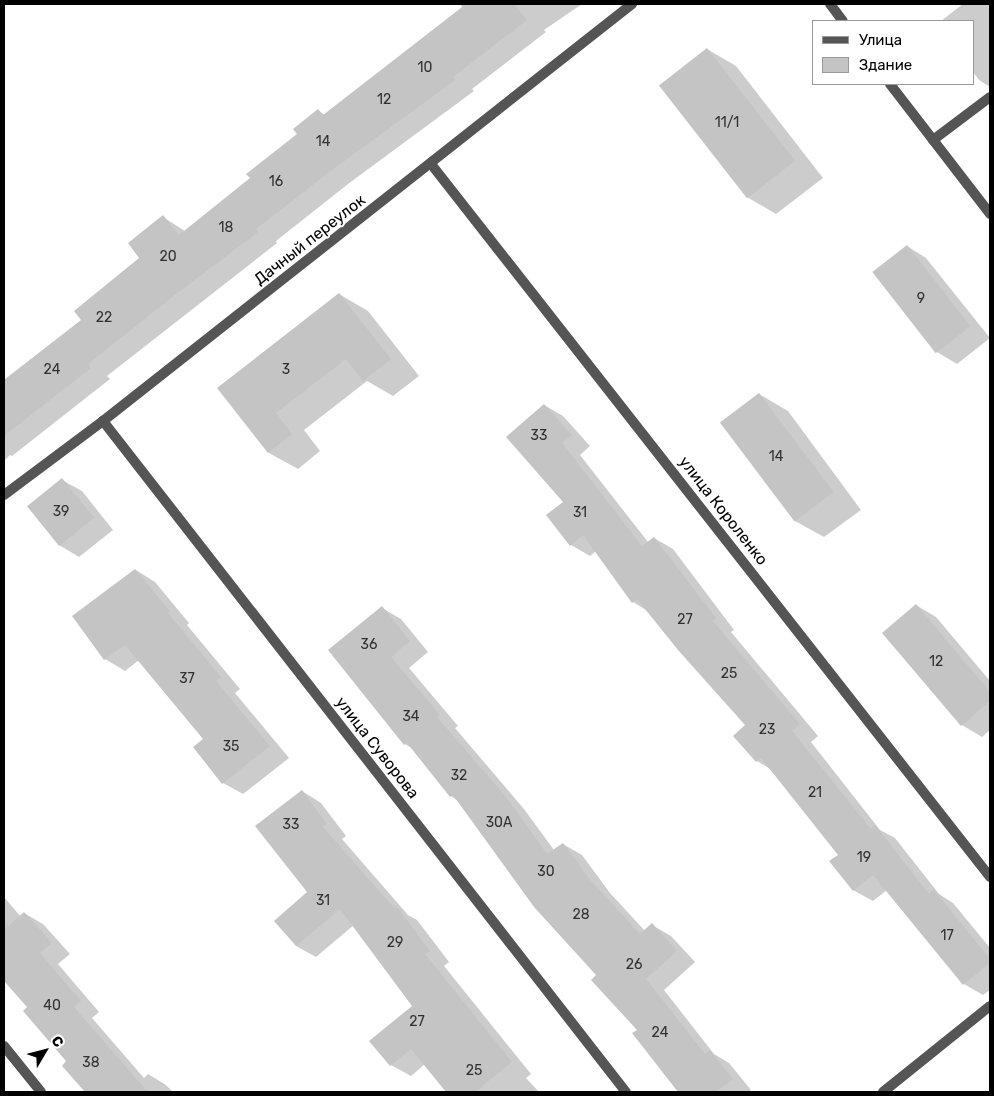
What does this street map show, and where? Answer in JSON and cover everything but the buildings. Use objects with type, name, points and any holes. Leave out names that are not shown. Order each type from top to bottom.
[{"type":"street","name":"Дачный переулок","points":[[4,495],[103,421],[632,4]]},
{"type":"street","points":[[830,4],[842,20]]},
{"type":"street","points":[[891,85],[990,214]]},
{"type":"street","points":[[933,140],[990,97]]},
{"type":"street","name":"улица Короленко","points":[[431,164],[990,877]]},
{"type":"street","name":"улица Суворова","points":[[103,421],[626,1092]]},
{"type":"street","points":[[884,1092],[990,1006]]},
{"type":"street","points":[[4,1046],[41,1092]]}]
